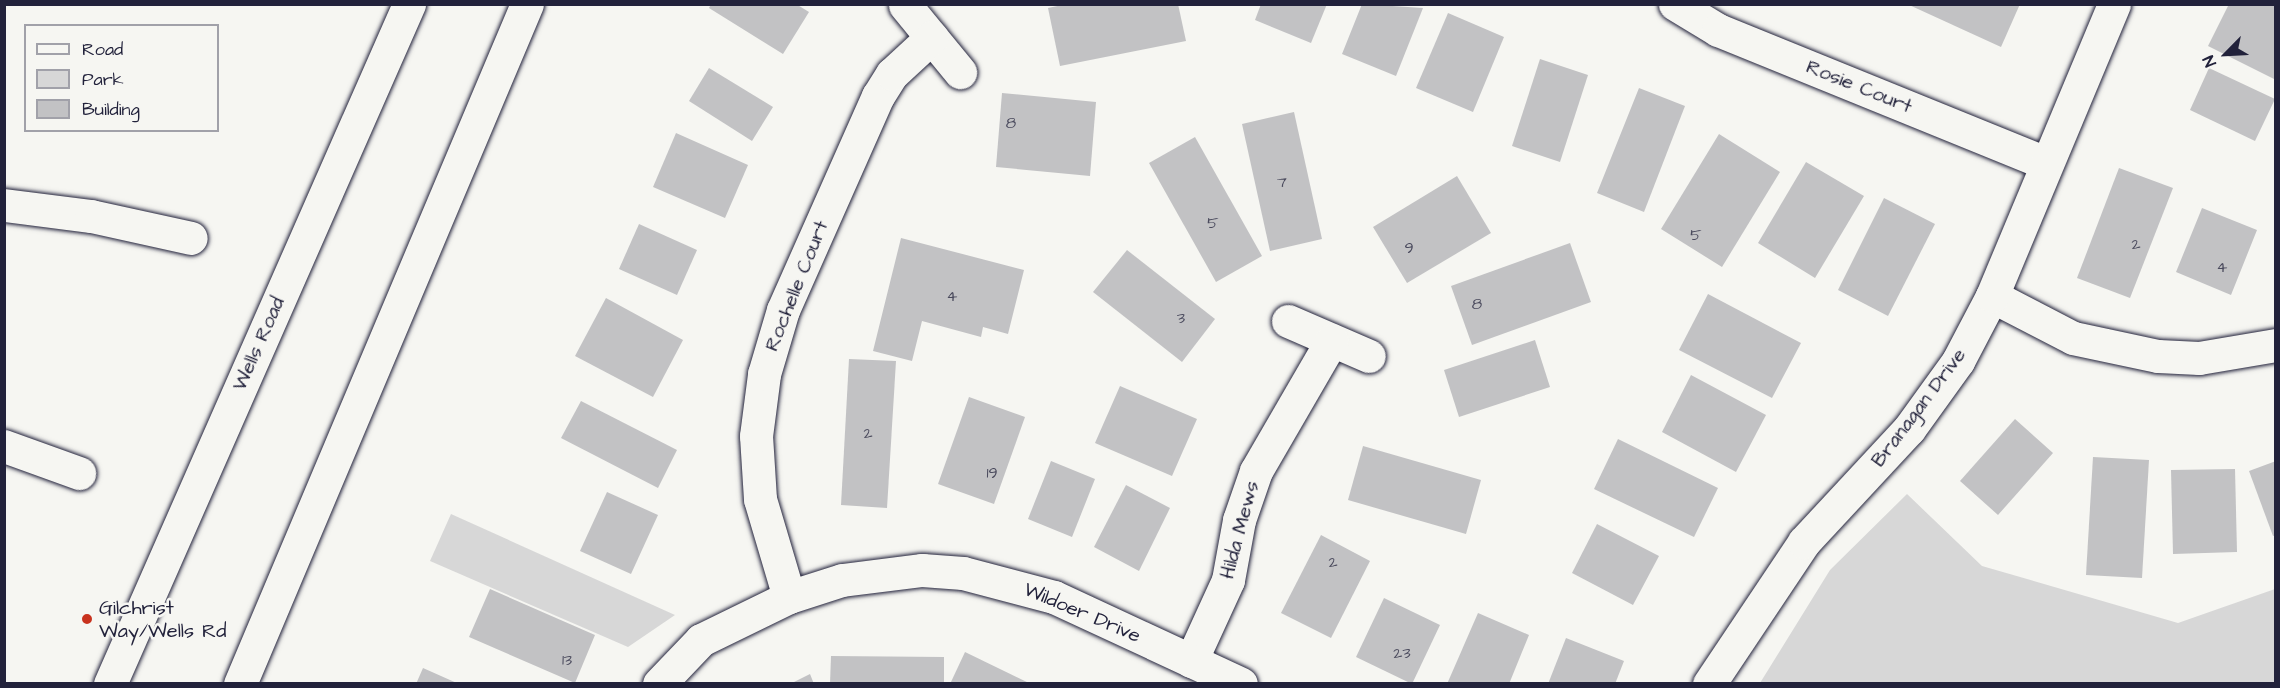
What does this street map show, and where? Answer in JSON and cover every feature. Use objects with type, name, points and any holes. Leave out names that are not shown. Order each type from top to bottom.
[{"type":"street","name":"Wells Road","points":[[110,684],[409,4]]},
{"type":"street","points":[[240,684],[527,4]]},
{"type":"street","name":"Rosie Court","points":[[1675,4],[1718,30],[2046,163]]},
{"type":"street","name":"Branagan Drive","points":[[1712,682],[1804,542],[1858,487],[1930,400],[1958,361],[1992,296],[2114,4]]},
{"type":"street","points":[[905,5],[960,72]]},
{"type":"street","name":"Rochelle Court","points":[[789,597],[760,499],[756,436],[764,374],[783,310],[878,96],[892,74],[932,37]]},
{"type":"street","points":[[4,205],[191,238]]},
{"type":"street","points":[[1992,296],[2073,338],[2158,356],[2199,358],[2276,345]]},
{"type":"street","points":[[1288,321],[1369,356]]},
{"type":"street","name":"Hilda Mews","points":[[1191,661],[1228,580],[1252,479],[1332,340]]},
{"type":"street","points":[[4,446],[79,473]]},
{"type":"street","name":"Wildoer Drive","points":[[659,684],[701,640],[789,597],[884,572],[963,573],[1054,597],[1241,684]]},
{"type":"green space","points":[[1907,494],[1982,566],[2178,623],[2275,589],[2275,683],[1760,683],[1830,570]]},
{"type":"green space","points":[[451,514],[675,615],[628,647],[430,561]]},
{"type":"building","points":[[711,4],[796,4],[809,12],[783,54],[709,8]]},
{"type":"building","points":[[1067,4],[1178,4],[1186,41],[1060,66],[1048,8]]},
{"type":"building","points":[[1261,4],[1327,4],[1311,43],[1255,20]]},
{"type":"building","points":[[1362,4],[1423,8],[1396,76],[1342,54]]},
{"type":"building","points":[[1907,4],[2020,4],[2001,47]]},
{"type":"building","points":[[2229,4],[2276,4],[2276,80],[2208,46]]},
{"type":"building","points":[[1448,13],[1504,37],[1473,112],[1416,88]]},
{"type":"building","points":[[1540,59],[1588,75],[1560,162],[1512,146]]},
{"type":"building","points":[[709,68],[773,107],[752,141],[689,101]]},
{"type":"building","points":[[2209,68],[2275,99],[2255,141],[2190,110]]},
{"type":"building","points":[[1639,88],[1685,106],[1644,212],[1597,193]]},
{"type":"building","points":[[1002,93],[1096,102],[1090,176],[996,167]]},
{"type":"building","points":[[1294,112],[1322,239],[1270,251],[1242,124]]},
{"type":"building","points":[[676,133],[748,165],[725,218],[653,187]]},
{"type":"building","points":[[1719,134],[1780,172],[1722,267],[1661,229]]},
{"type":"building","points":[[1195,137],[1262,256],[1216,282],[1149,163]]},
{"type":"building","points":[[1806,162],[1864,196],[1815,278],[1758,243]]},
{"type":"building","points":[[2119,168],[2173,188],[2130,298],[2077,278]]},
{"type":"building","points":[[1457,176],[1491,233],[1407,283],[1373,227]]},
{"type":"building","points":[[1884,198],[1935,224],[1888,316],[1838,290]]},
{"type":"building","points":[[2202,208],[2257,230],[2231,295],[2176,272]]},
{"type":"building","points":[[639,224],[697,250],[677,295],[619,269]]},
{"type":"building","points":[[901,238],[1024,270],[1008,334],[983,327],[981,337],[922,321],[912,361],[873,351]]},
{"type":"building","points":[[1570,243],[1591,302],[1472,345],[1451,286]]},
{"type":"building","points":[[1127,250],[1215,319],[1182,362],[1093,292]]},
{"type":"building","points":[[1708,294],[1801,343],[1772,398],[1679,350]]},
{"type":"building","points":[[606,298],[683,340],[653,397],[575,356]]},
{"type":"building","points":[[1535,340],[1550,387],[1459,417],[1444,370]]},
{"type":"building","points":[[849,359],[896,361],[887,508],[841,505]]},
{"type":"building","points":[[1691,375],[1766,415],[1736,472],[1662,432]]},
{"type":"building","points":[[1120,386],[1197,419],[1172,476],[1095,443]]},
{"type":"building","points":[[969,397],[1025,417],[994,504],[938,484]]},
{"type":"building","points":[[581,401],[677,450],[658,488],[561,438]]},
{"type":"building","points":[[2015,419],[2053,453],[1998,515],[1960,481]]},
{"type":"building","points":[[1618,439],[1718,488],[1694,537],[1594,489]]},
{"type":"building","points":[[1363,446],[1481,480],[1466,534],[1348,500]]},
{"type":"building","points":[[2093,457],[2149,460],[2142,578],[2086,575]]},
{"type":"building","points":[[1051,461],[1095,479],[1072,537],[1028,519]]},
{"type":"building","points":[[2276,461],[2276,535],[2273,536],[2249,471]]},
{"type":"building","points":[[2235,469],[2237,552],[2173,554],[2171,470]]},
{"type":"building","points":[[1126,485],[1170,508],[1139,571],[1094,547]]},
{"type":"building","points":[[607,492],[658,515],[631,574],[580,551]]},
{"type":"building","points":[[1597,524],[1659,556],[1633,605],[1572,573]]},
{"type":"building","points":[[1321,535],[1370,561],[1331,638],[1281,613]]},
{"type":"building","points":[[490,589],[595,635],[575,683],[469,637]]},
{"type":"building","points":[[1384,598],[1440,625],[1412,684],[1356,657]]},
{"type":"building","points":[[1478,613],[1529,635],[1509,684],[1447,684]]},
{"type":"building","points":[[1566,638],[1624,661],[1615,684],[1548,684]]},
{"type":"building","points":[[965,652],[1031,684],[950,684]]},
{"type":"building","points":[[831,656],[944,657],[944,684],[830,684]]},
{"type":"building","points":[[423,668],[459,684],[416,684]]},
{"type":"building","points":[[810,674],[814,684],[790,684]]},
{"type":"place","name":"Gilchrist Way/Wells Rd","points":[[87,619]]}]
